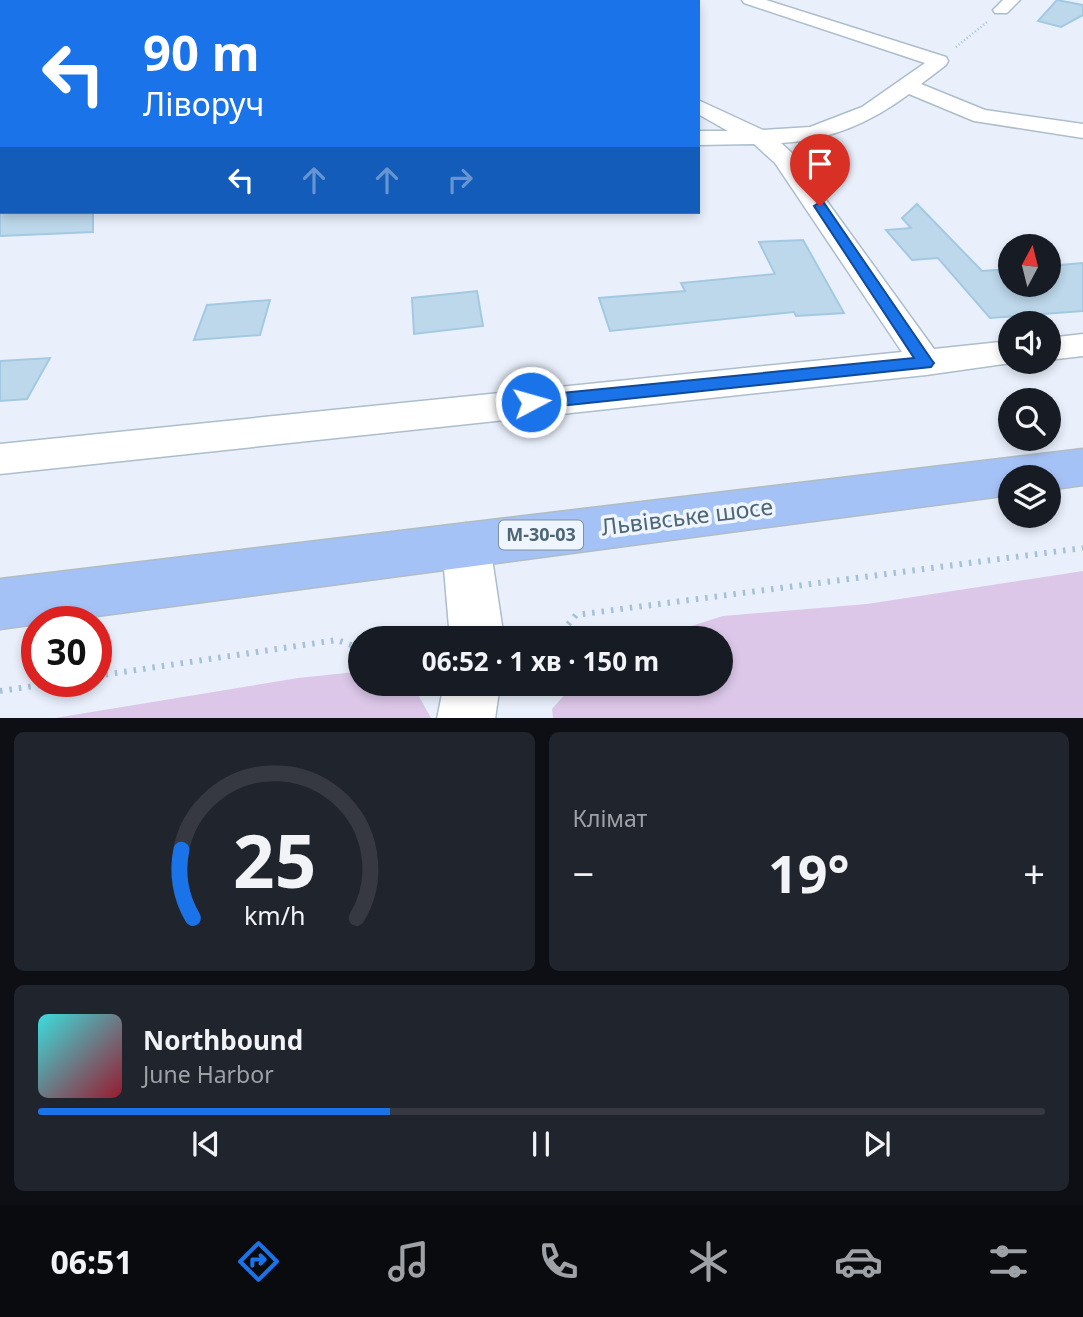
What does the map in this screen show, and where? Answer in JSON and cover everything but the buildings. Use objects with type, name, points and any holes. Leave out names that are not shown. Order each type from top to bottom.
[{"type":"main road","name":"Львівське шосе","points":[[0,604],[1083,467]]},
{"type":"street","points":[[750,0],[939,61]]},
{"type":"street","points":[[700,138],[808,135],[835,129],[878,108],[939,61]]},
{"type":"street","points":[[908,86],[982,116],[1083,131]]},
{"type":"street","points":[[700,107],[760,137],[784,158],[926,363]]},
{"type":"street","points":[[1061,348],[1083,345]]},
{"type":"street","points":[[0,459],[998,354]]},
{"type":"street","points":[[466,545],[475,626]]},
{"type":"street","points":[[466,718],[470,696]]},
{"type":"path","points":[[939,61],[1007,5]]},
{"type":"path","points":[[567,626],[576,615],[1083,548]]},
{"type":"path","points":[[112,674],[338,640],[348,644]]},
{"type":"path","points":[[0,691],[21,688]]},
{"type":"shaded area","points":[[1083,571],[1083,718],[553,718],[552,709],[563,696],[733,696],[733,626],[691,626],[723,616],[867,604]]},
{"type":"shaded area","points":[[348,673],[348,696],[419,696],[431,718],[55,718],[298,678]]},
{"type":"route","points":[[531,402],[926,363],[820,206]]}]
